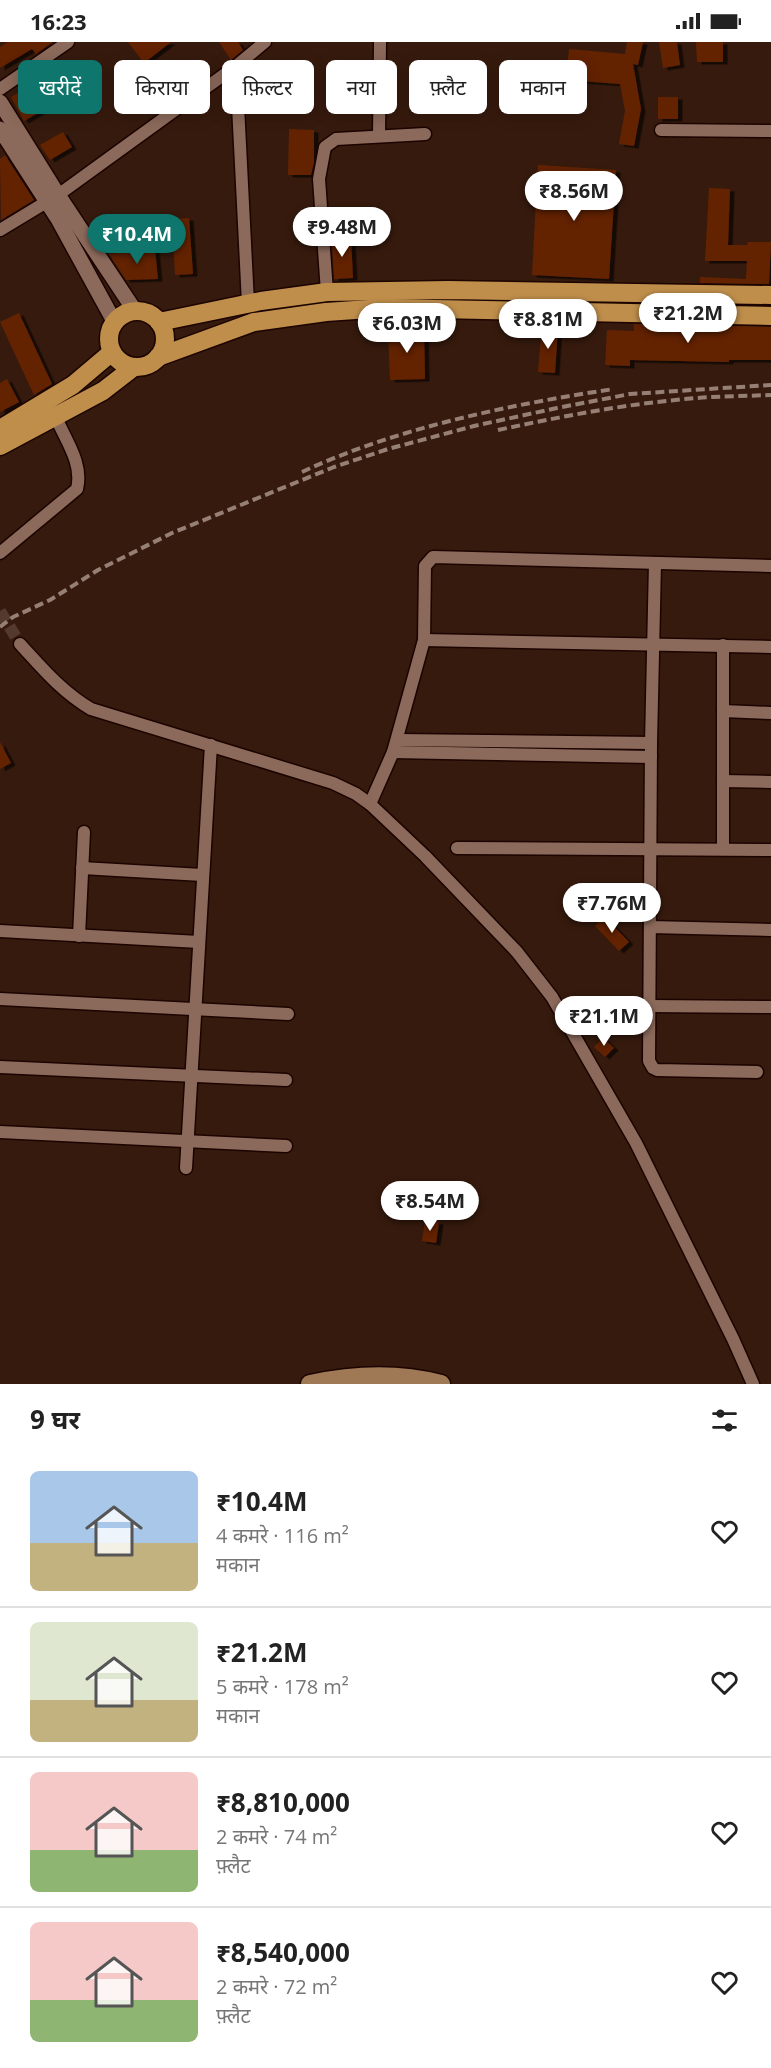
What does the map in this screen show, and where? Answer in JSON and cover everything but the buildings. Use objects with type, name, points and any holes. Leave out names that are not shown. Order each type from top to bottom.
[{"type":"highway","points":[[159,322],[248,303],[327,292],[448,290],[771,295]]},
{"type":"highway","points":[[158,357],[254,322],[372,308],[771,316]]},
{"type":"highway","points":[[135,311],[144,312],[159,322],[164,340],[163,349],[158,357],[151,363],[134,367],[125,364],[112,351],[109,343],[115,323],[126,313],[135,311]]},
{"type":"highway","points":[[0,429],[73,385],[112,351]]},
{"type":"highway","points":[[0,446],[103,391],[134,367]]},
{"type":"main road","points":[[310,1384],[370,1376],[411,1378],[441,1384]]},
{"type":"street","points":[[0,89],[68,42]]},
{"type":"street","points":[[244,60],[266,42]]},
{"type":"street","points":[[379,136],[380,42]]},
{"type":"street","points":[[0,230],[52,198],[222,76]]},
{"type":"street","points":[[0,102],[52,198],[115,323]]},
{"type":"street","points":[[238,114],[248,303]]},
{"type":"street","points":[[0,129],[135,311]]},
{"type":"street","points":[[661,130],[771,131]]},
{"type":"street","points":[[327,292],[319,179],[325,147],[336,139],[425,134]]},
{"type":"street","points":[[0,553],[77,489],[80,477],[78,466],[49,399]]},
{"type":"street","points":[[370,804],[397,740],[424,640],[425,566],[433,557],[771,566]]},
{"type":"street","points":[[655,563],[651,743],[649,1061],[652,1068],[663,1071],[757,1072]]},
{"type":"street","points":[[424,640],[771,647]]},
{"type":"street","points":[[20,644],[59,686],[74,699],[91,709],[333,783],[370,804],[425,856],[517,952],[552,997],[636,1143],[753,1384]]},
{"type":"street","points":[[723,645],[723,849]]},
{"type":"street","points":[[723,711],[771,712]]},
{"type":"street","points":[[397,740],[651,743]]},
{"type":"street","points":[[186,1168],[211,745]]},
{"type":"street","points":[[393,752],[651,757]]},
{"type":"street","points":[[723,781],[771,782]]},
{"type":"street","points":[[79,936],[84,832]]},
{"type":"street","points":[[457,848],[771,850]]},
{"type":"street","points":[[82,868],[202,875]]},
{"type":"street","points":[[650,927],[771,930]]},
{"type":"street","points":[[0,931],[199,942]]},
{"type":"street","points":[[0,999],[288,1014]]},
{"type":"street","points":[[650,1006],[771,1007]]},
{"type":"street","points":[[0,1067],[286,1080]]},
{"type":"street","points":[[0,1132],[286,1146]]},
{"type":"tunnel","points":[[0,611],[20,644]]},
{"type":"railway","points":[[0,627],[13,617],[50,600],[98,570],[172,533],[334,467],[388,449],[474,426],[630,394],[771,385]]},
{"type":"railway","points":[[302,472],[338,456],[415,430],[495,410],[614,389]]},
{"type":"railway","points":[[498,430],[647,403],[707,397],[771,395]]}]
